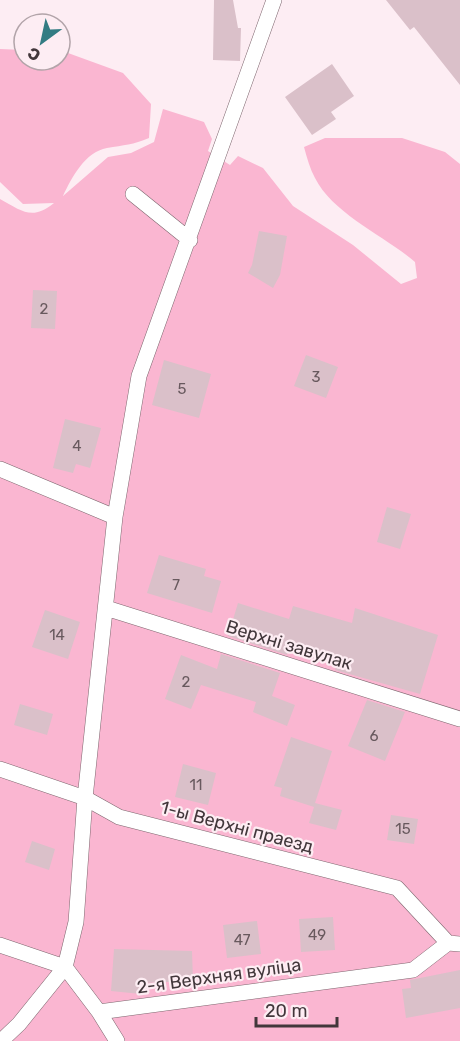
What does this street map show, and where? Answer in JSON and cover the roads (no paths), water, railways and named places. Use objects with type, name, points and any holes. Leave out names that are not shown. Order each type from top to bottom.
[{"type":"lane","points":[[1,1041],[19,1024],[65,967],[76,922],[85,798],[116,517],[139,376],[190,240],[274,0]]},
{"type":"lane","points":[[133,194],[190,240]]},
{"type":"lane","points":[[0,469],[116,517]]},
{"type":"lane","name":"Верхні завулак","points":[[106,608],[460,719]]},
{"type":"lane","name":"1-ы Верхні праезд","points":[[0,769],[85,798],[119,817],[397,888],[454,944]]},
{"type":"lane","name":"2-я Верхняя вуліца","points":[[99,1012],[413,970],[454,944]]},
{"type":"lane","points":[[0,945],[65,967],[99,1012],[117,1041]]}]
